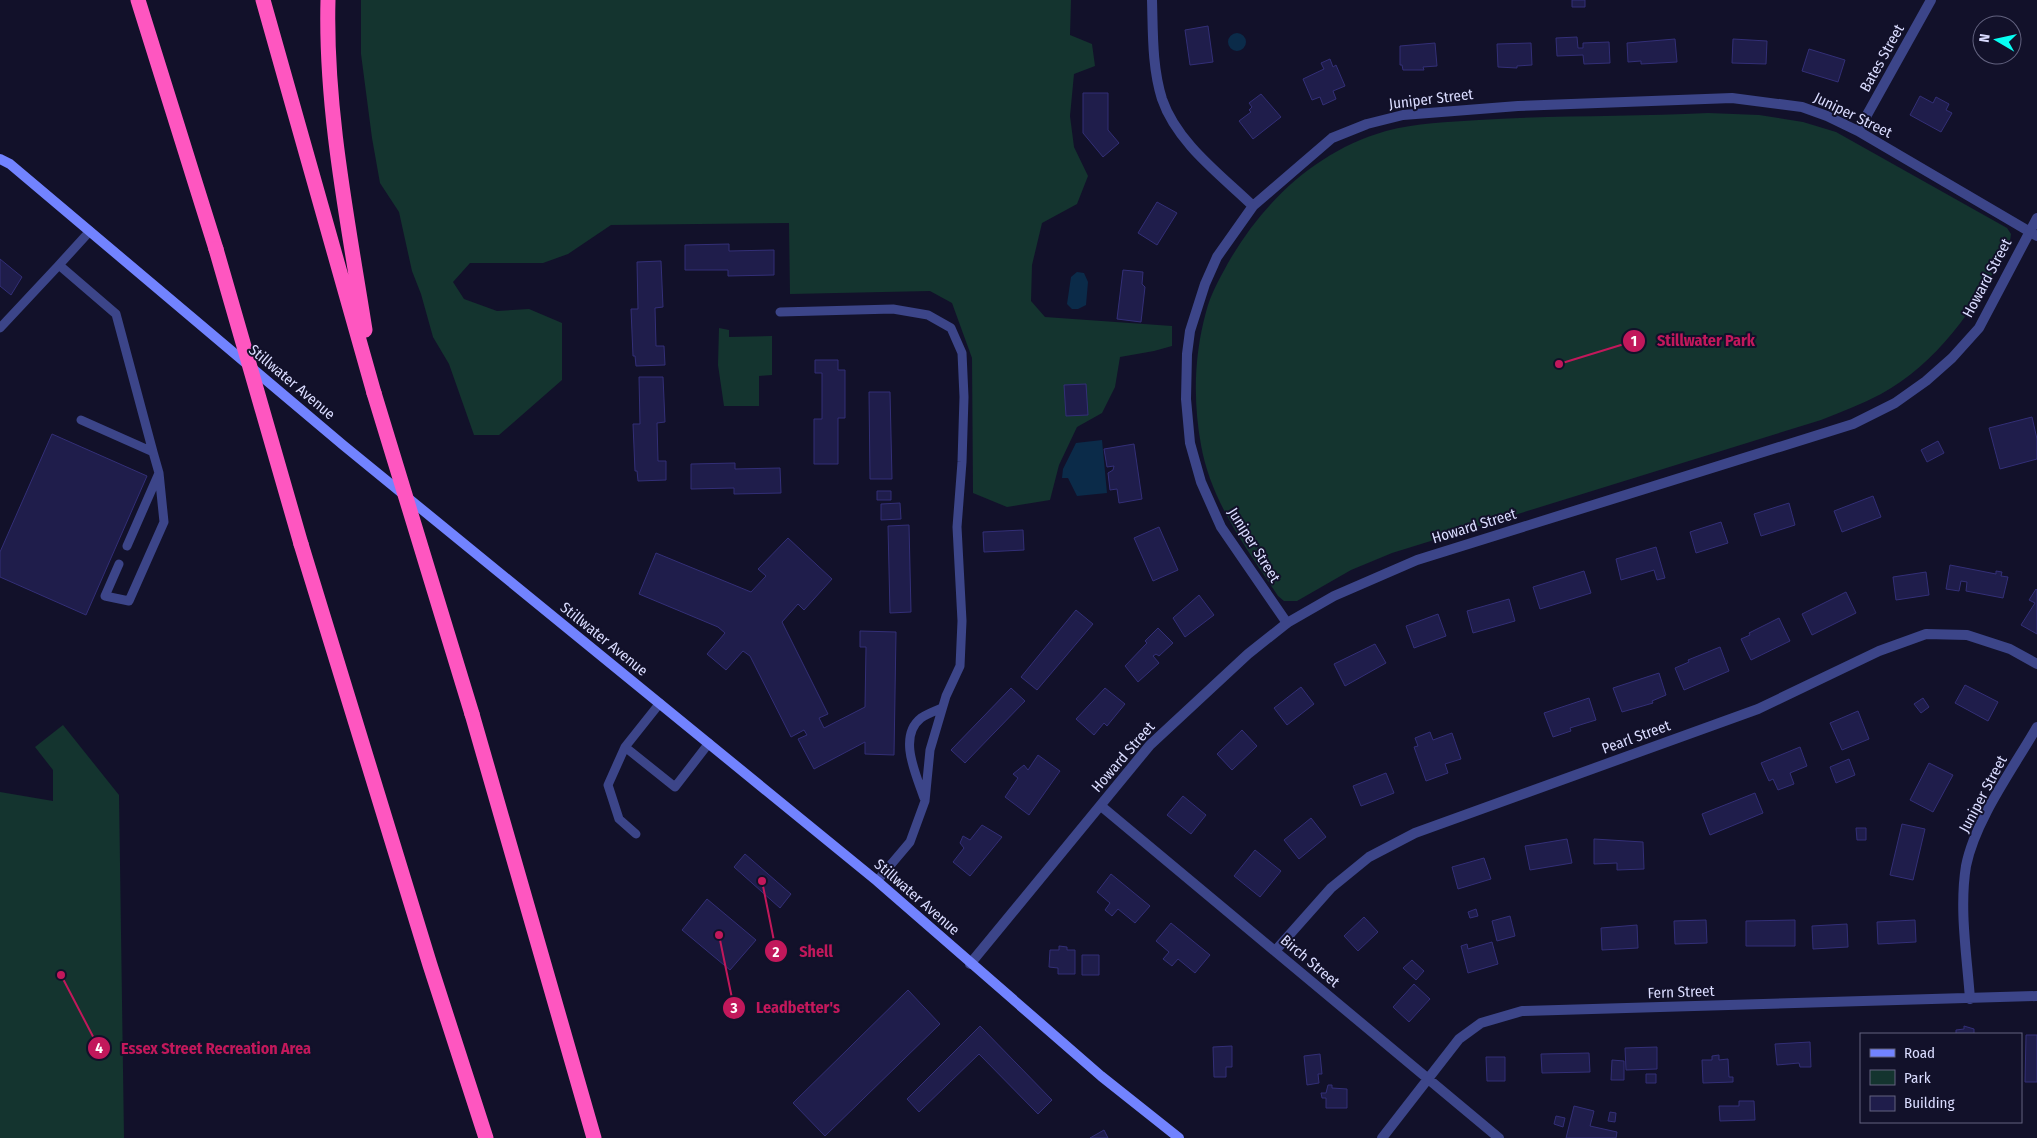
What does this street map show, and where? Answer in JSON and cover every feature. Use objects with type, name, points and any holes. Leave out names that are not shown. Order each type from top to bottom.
[{"type":"highway","points":[[138,0],[216,249],[301,544],[430,965],[486,1138]]},
{"type":"highway","points":[[263,0],[374,393],[472,714],[594,1138]]},
{"type":"highway","points":[[328,0],[327,38],[335,117],[374,393]]},
{"type":"main road","name":"Stillwater Avenue","points":[[0,150],[10,164]]},
{"type":"main road","name":"Stillwater Avenue","points":[[0,158],[10,164],[343,445],[877,881],[970,964],[1101,1076],[1179,1138]]},
{"type":"street","points":[[1152,0],[1153,56],[1162,99],[1174,124],[1193,148],[1253,206]]},
{"type":"street","name":"Bates Street","points":[[1858,131],[1932,0]]},
{"type":"street","name":"Juniper Street","points":[[1287,623],[1222,528],[1201,482],[1192,451],[1186,399],[1187,354],[1190,331],[1204,284],[1217,257],[1253,206],[1332,138],[1367,124],[1403,115],[1518,106],[1732,98],[1802,107],[1858,131],[2033,234]]},
{"type":"street","name":"Howard Street","points":[[970,964],[1150,745],[1248,654],[1287,623],[1334,596],[1417,560],[1853,424],[1896,403],[1939,370],[1979,328],[2033,234],[2037,218]]},
{"type":"street","name":"Pearl Street","points":[[1275,951],[1331,888],[1369,857],[1415,833],[1758,708],[1880,651],[1926,634],[1967,635],[2010,649],[2037,664]]},
{"type":"street","name":"Juniper Street","points":[[1970,999],[1963,896],[1967,864],[1978,828],[2037,727]]},
{"type":"street","name":"Birch Street","points":[[1101,806],[1499,1138]]},
{"type":"street","name":"Fern Street","points":[[1382,1138],[1459,1040],[1481,1023],[1522,1011],[2037,996]]},
{"type":"lane","points":[[0,328],[90,231]]},
{"type":"lane","points":[[59,265],[116,314],[159,473],[164,522],[129,601],[104,596],[119,564]]},
{"type":"lane","points":[[780,312],[893,309],[928,315],[951,328],[962,353],[963,435],[957,527],[962,620],[960,666],[942,708],[930,750],[925,801],[910,842],[877,881]]},
{"type":"lane","points":[[81,420],[153,452]]},
{"type":"lane","points":[[127,546],[159,473]]},
{"type":"lane","points":[[636,834],[619,819],[608,785],[625,747],[660,704]]},
{"type":"lane","points":[[925,801],[910,758],[910,732],[920,719],[942,708]]},
{"type":"lane","points":[[625,747],[675,787],[709,744]]},
{"type":"green space","points":[[361,0],[1071,0],[1070,35],[1092,44],[1095,66],[1074,74],[1070,116],[1074,147],[1088,176],[1077,204],[1042,223],[1032,265],[1031,301],[1045,317],[1172,326],[1172,346],[1120,357],[1115,387],[1102,413],[1077,427],[1059,465],[1050,500],[1007,507],[973,493],[972,358],[952,303],[930,291],[790,294],[789,223],[611,225],[568,254],[543,263],[470,263],[453,282],[464,299],[497,311],[529,309],[562,323],[562,380],[499,435],[474,435],[449,364],[433,337],[421,294],[412,271],[399,212],[380,183],[361,54]]},
{"type":"green space","points":[[1708,113],[1759,115],[1803,122],[1836,132],[2007,228],[2011,234],[2010,241],[1999,263],[1972,307],[1941,347],[1903,380],[1881,394],[1821,420],[1392,553],[1351,570],[1297,601],[1284,601],[1278,596],[1243,543],[1213,486],[1201,445],[1196,395],[1199,345],[1210,299],[1228,263],[1258,219],[1275,200],[1314,165],[1337,151],[1361,140],[1397,128],[1432,123],[1508,118]]},
{"type":"green space","points":[[719,328],[729,330],[729,337],[772,336],[772,375],[759,376],[759,406],[724,406],[718,365]]},
{"type":"green space","points":[[63,725],[119,795],[124,1138],[0,1138],[0,792],[53,801],[53,770],[35,747]]},
{"type":"water","points":[[1237,33],[1243,36],[1246,42],[1243,48],[1237,51],[1231,48],[1228,42],[1231,36]]},
{"type":"water","points":[[1077,272],[1084,273],[1088,282],[1086,305],[1078,309],[1072,309],[1067,304],[1071,277]]},
{"type":"water","points":[[1102,440],[1107,493],[1077,496],[1068,478],[1062,478],[1063,469],[1076,443]]},
{"type":"building","points":[[1572,0],[1585,0],[1585,7],[1572,7]]},
{"type":"building","points":[[1208,26],[1213,62],[1190,65],[1185,30]]},
{"type":"building","points":[[1577,37],[1578,48],[1583,48],[1583,43],[1609,42],[1610,63],[1584,64],[1583,55],[1557,56],[1556,38]]},
{"type":"building","points":[[1675,39],[1677,62],[1641,64],[1641,61],[1628,62],[1627,43]]},
{"type":"building","points":[[1733,39],[1767,41],[1766,64],[1732,63]]},
{"type":"building","points":[[1435,43],[1437,66],[1423,67],[1424,70],[1403,70],[1402,65],[1400,65],[1400,46]]},
{"type":"building","points":[[1531,43],[1532,65],[1517,66],[1517,68],[1498,67],[1497,44]]},
{"type":"building","points":[[1809,49],[1845,60],[1838,82],[1802,71]]},
{"type":"building","points":[[1330,59],[1333,67],[1336,65],[1345,86],[1333,91],[1336,99],[1323,105],[1320,97],[1312,100],[1303,79],[1324,69],[1321,63]]},
{"type":"building","points":[[1083,93],[1108,93],[1108,130],[1119,143],[1103,157],[1083,133]]},
{"type":"building","points":[[1261,94],[1281,117],[1253,139],[1239,121],[1251,112],[1249,110],[1252,107],[1249,103]]},
{"type":"building","points":[[1920,96],[1933,103],[1936,97],[1949,104],[1946,110],[1952,113],[1941,132],[1910,115]]},
{"type":"building","points":[[1157,202],[1177,213],[1157,245],[1138,233]]},
{"type":"building","points":[[729,244],[729,251],[774,250],[774,275],[728,276],[728,270],[685,270],[685,245]]},
{"type":"building","points":[[0,259],[22,277],[11,295],[0,286]]},
{"type":"building","points":[[661,261],[663,307],[655,308],[656,346],[664,346],[665,365],[636,366],[635,356],[633,356],[631,309],[638,309],[637,262]]},
{"type":"building","points":[[1123,270],[1143,272],[1142,284],[1145,287],[1141,322],[1117,319]]},
{"type":"building","points":[[815,360],[838,360],[838,370],[845,370],[845,418],[838,418],[838,464],[814,464],[814,419],[822,419],[822,373],[815,373]]},
{"type":"building","points":[[639,377],[663,377],[665,422],[657,423],[658,461],[666,461],[666,480],[638,481],[637,471],[635,471],[633,424],[640,424]]},
{"type":"building","points":[[1086,384],[1088,415],[1066,416],[1064,385]]},
{"type":"building","points":[[869,392],[890,392],[892,479],[870,479]]},
{"type":"building","points":[[2032,417],[2037,439],[2037,459],[2000,469],[1989,428]]},
{"type":"building","points":[[52,434],[147,476],[86,615],[0,577],[0,552]]},
{"type":"building","points":[[1938,441],[1944,453],[1927,462],[1921,450]]},
{"type":"building","points":[[1134,444],[1142,499],[1119,503],[1117,489],[1110,490],[1108,473],[1113,470],[1114,466],[1107,467],[1104,449]]},
{"type":"building","points":[[735,463],[735,469],[780,468],[781,493],[734,494],[734,488],[691,489],[691,464]]},
{"type":"building","points":[[877,491],[891,491],[891,500],[877,500]]},
{"type":"building","points":[[1873,496],[1881,517],[1842,532],[1834,511]]},
{"type":"building","points":[[900,503],[901,519],[881,520],[881,504]]},
{"type":"building","points":[[1789,503],[1795,525],[1761,536],[1754,514]]},
{"type":"building","points":[[1721,522],[1728,543],[1696,553],[1690,532]]},
{"type":"building","points":[[909,525],[911,612],[890,613],[888,526]]},
{"type":"building","points":[[1159,527],[1178,570],[1153,581],[1134,538]]},
{"type":"building","points":[[1023,530],[1024,550],[984,552],[983,532]]},
{"type":"building","points":[[788,538],[832,579],[804,610],[798,604],[782,622],[828,714],[819,718],[824,728],[865,707],[866,647],[860,647],[860,631],[896,632],[894,755],[865,754],[865,742],[814,769],[798,739],[807,735],[804,730],[791,737],[750,656],[743,651],[726,670],[707,654],[725,633],[718,627],[639,594],[656,553],[751,592],[766,576],[758,569]]},
{"type":"building","points":[[1656,547],[1665,578],[1657,580],[1654,570],[1621,580],[1616,559]]},
{"type":"building","points":[[1950,565],[1996,574],[1996,571],[2002,572],[2001,576],[2008,577],[2003,598],[1966,591],[1967,582],[1961,581],[1959,591],[1946,589]]},
{"type":"building","points":[[1584,571],[1591,593],[1540,609],[1533,587]]},
{"type":"building","points":[[1926,572],[1929,595],[1896,600],[1893,577]]},
{"type":"building","points":[[2036,589],[2037,634],[2021,625],[2035,603],[2029,600]]},
{"type":"building","points":[[1846,592],[1856,613],[1812,635],[1802,614]]},
{"type":"building","points":[[1199,595],[1214,615],[1185,637],[1173,618]]},
{"type":"building","points":[[1509,599],[1515,621],[1473,633],[1467,611]]},
{"type":"building","points":[[1076,610],[1093,624],[1037,690],[1021,677]]},
{"type":"building","points":[[1438,614],[1446,636],[1414,648],[1406,626]]},
{"type":"building","points":[[1779,618],[1790,641],[1751,660],[1741,639]]},
{"type":"building","points":[[1158,628],[1173,643],[1159,656],[1156,654],[1153,656],[1159,663],[1138,682],[1125,666],[1147,643],[1145,641]]},
{"type":"building","points":[[1375,644],[1386,663],[1345,686],[1334,664]]},
{"type":"building","points":[[1720,647],[1729,671],[1684,690],[1675,668],[1689,662],[1688,660]]},
{"type":"building","points":[[1659,673],[1666,695],[1652,701],[1653,703],[1622,712],[1613,688]]},
{"type":"building","points":[[1965,685],[1998,702],[1988,721],[1955,703]]},
{"type":"building","points":[[1301,687],[1314,704],[1287,725],[1274,708]]},
{"type":"building","points":[[1011,688],[1025,701],[965,763],[951,750]]},
{"type":"building","points":[[1105,688],[1125,704],[1107,726],[1104,723],[1094,735],[1076,719]]},
{"type":"building","points":[[1589,698],[1596,720],[1570,728],[1571,731],[1553,737],[1544,713]]},
{"type":"building","points":[[1923,698],[1929,707],[1921,713],[1914,704]]},
{"type":"building","points":[[1858,711],[1869,739],[1842,750],[1830,723]]},
{"type":"building","points":[[1242,730],[1257,746],[1232,770],[1217,754]]},
{"type":"building","points":[[1430,732],[1433,740],[1452,733],[1461,759],[1445,764],[1448,773],[1426,781],[1414,747],[1418,746],[1415,738]]},
{"type":"building","points":[[1800,747],[1807,766],[1790,773],[1794,784],[1778,790],[1773,779],[1769,781],[1761,763]]},
{"type":"building","points":[[1038,755],[1060,771],[1029,815],[1005,797],[1018,778],[1013,774],[1024,765],[1028,770]]},
{"type":"building","points":[[1849,759],[1855,775],[1836,783],[1830,767]]},
{"type":"building","points":[[1929,763],[1953,775],[1933,812],[1910,800]]},
{"type":"building","points":[[1386,773],[1394,793],[1361,806],[1353,786]]},
{"type":"building","points":[[1755,793],[1763,813],[1710,835],[1702,814]]},
{"type":"building","points":[[1183,796],[1206,815],[1191,834],[1167,815]]},
{"type":"building","points":[[1311,818],[1326,837],[1299,859],[1284,840]]},
{"type":"building","points":[[1902,824],[1925,829],[1913,880],[1890,875]]},
{"type":"building","points":[[982,825],[1002,837],[970,876],[953,862],[964,848],[960,843],[963,836],[970,840]]},
{"type":"building","points":[[1856,828],[1866,828],[1866,840],[1857,840]]},
{"type":"building","points":[[1567,839],[1572,863],[1530,870],[1525,846]]},
{"type":"building","points":[[1594,839],[1643,842],[1644,869],[1617,870],[1617,863],[1594,864]]},
{"type":"building","points":[[1255,850],[1281,871],[1260,897],[1234,876]]},
{"type":"building","points":[[745,854],[791,894],[780,908],[734,867]]},
{"type":"building","points":[[1484,858],[1491,879],[1458,889],[1452,867]]},
{"type":"building","points":[[1111,874],[1150,906],[1135,923],[1118,909],[1112,916],[1105,910],[1110,903],[1097,892]]},
{"type":"building","points":[[707,899],[756,940],[730,970],[682,930]]},
{"type":"building","points":[[1476,909],[1478,916],[1470,918],[1468,912]]},
{"type":"building","points":[[1510,916],[1515,936],[1497,941],[1492,921]]},
{"type":"building","points":[[1364,917],[1378,932],[1358,951],[1344,936]]},
{"type":"building","points":[[1706,920],[1707,943],[1675,944],[1674,921]]},
{"type":"building","points":[[1795,920],[1795,946],[1746,946],[1746,921]]},
{"type":"building","points":[[1915,920],[1916,942],[1878,944],[1877,922]]},
{"type":"building","points":[[1171,923],[1210,955],[1195,973],[1178,959],[1172,966],[1163,959],[1169,952],[1156,941]]},
{"type":"building","points":[[1847,924],[1848,947],[1813,949],[1812,926]]},
{"type":"building","points":[[1637,925],[1638,948],[1602,950],[1601,928]]},
{"type":"building","points":[[1492,942],[1498,964],[1468,973],[1461,946],[1467,944],[1468,949]]},
{"type":"building","points":[[1059,946],[1067,947],[1067,950],[1075,950],[1075,974],[1058,974],[1058,968],[1049,967],[1050,950],[1059,950]]},
{"type":"building","points":[[1082,955],[1099,955],[1099,975],[1082,975]]},
{"type":"building","points":[[1412,960],[1424,971],[1416,980],[1403,968]]},
{"type":"building","points":[[1414,984],[1430,999],[1409,1022],[1393,1007]]},
{"type":"building","points":[[908,990],[940,1024],[825,1136],[793,1103]]},
{"type":"building","points":[[980,1026],[1052,1100],[1038,1114],[979,1054],[919,1112],[907,1099]]},
{"type":"building","points":[[1964,1026],[1974,1029],[1974,1033],[1956,1033],[1956,1030],[1964,1029]]},
{"type":"building","points":[[2026,1035],[2037,1035],[2037,1082],[2025,1082]]},
{"type":"building","points":[[1810,1042],[1811,1067],[1800,1067],[1799,1063],[1777,1065],[1775,1044]]},
{"type":"building","points":[[1232,1046],[1232,1067],[1226,1067],[1226,1077],[1214,1077],[1213,1047]]},
{"type":"building","points":[[1657,1047],[1657,1069],[1626,1070],[1625,1048]]},
{"type":"building","points":[[1589,1053],[1590,1072],[1542,1073],[1541,1054]]},
{"type":"building","points":[[1320,1054],[1322,1074],[1318,1074],[1319,1083],[1307,1085],[1304,1056]]},
{"type":"building","points":[[1719,1055],[1719,1060],[1728,1059],[1729,1077],[1733,1077],[1733,1082],[1703,1083],[1702,1060],[1712,1060],[1712,1056]]},
{"type":"building","points":[[1486,1057],[1505,1057],[1505,1081],[1487,1081]]},
{"type":"building","points":[[1612,1060],[1624,1061],[1624,1080],[1611,1080]]},
{"type":"building","points":[[1646,1074],[1656,1074],[1656,1083],[1646,1083]]},
{"type":"building","points":[[1328,1085],[1332,1085],[1332,1088],[1347,1089],[1347,1108],[1326,1108],[1326,1098],[1322,1098],[1321,1093],[1326,1093]]},
{"type":"building","points":[[1739,1101],[1754,1101],[1755,1120],[1720,1121],[1719,1106],[1739,1106]]},
{"type":"building","points":[[1574,1106],[1594,1111],[1590,1126],[1617,1132],[1616,1138],[1566,1138]]},
{"type":"building","points":[[1610,1112],[1616,1113],[1615,1122],[1608,1121]]},
{"type":"building","points":[[1556,1116],[1565,1118],[1563,1127],[1554,1124]]},
{"type":"building","points":[[1104,1130],[1108,1138],[1090,1138]]},
{"type":"place","name":"Stillwater Park","points":[[1559,364]]},
{"type":"place","name":"Shell","points":[[762,881]]},
{"type":"place","name":"Leadbetter's","points":[[719,935]]},
{"type":"place","name":"Essex Street Recreation Area","points":[[61,975]]}]
